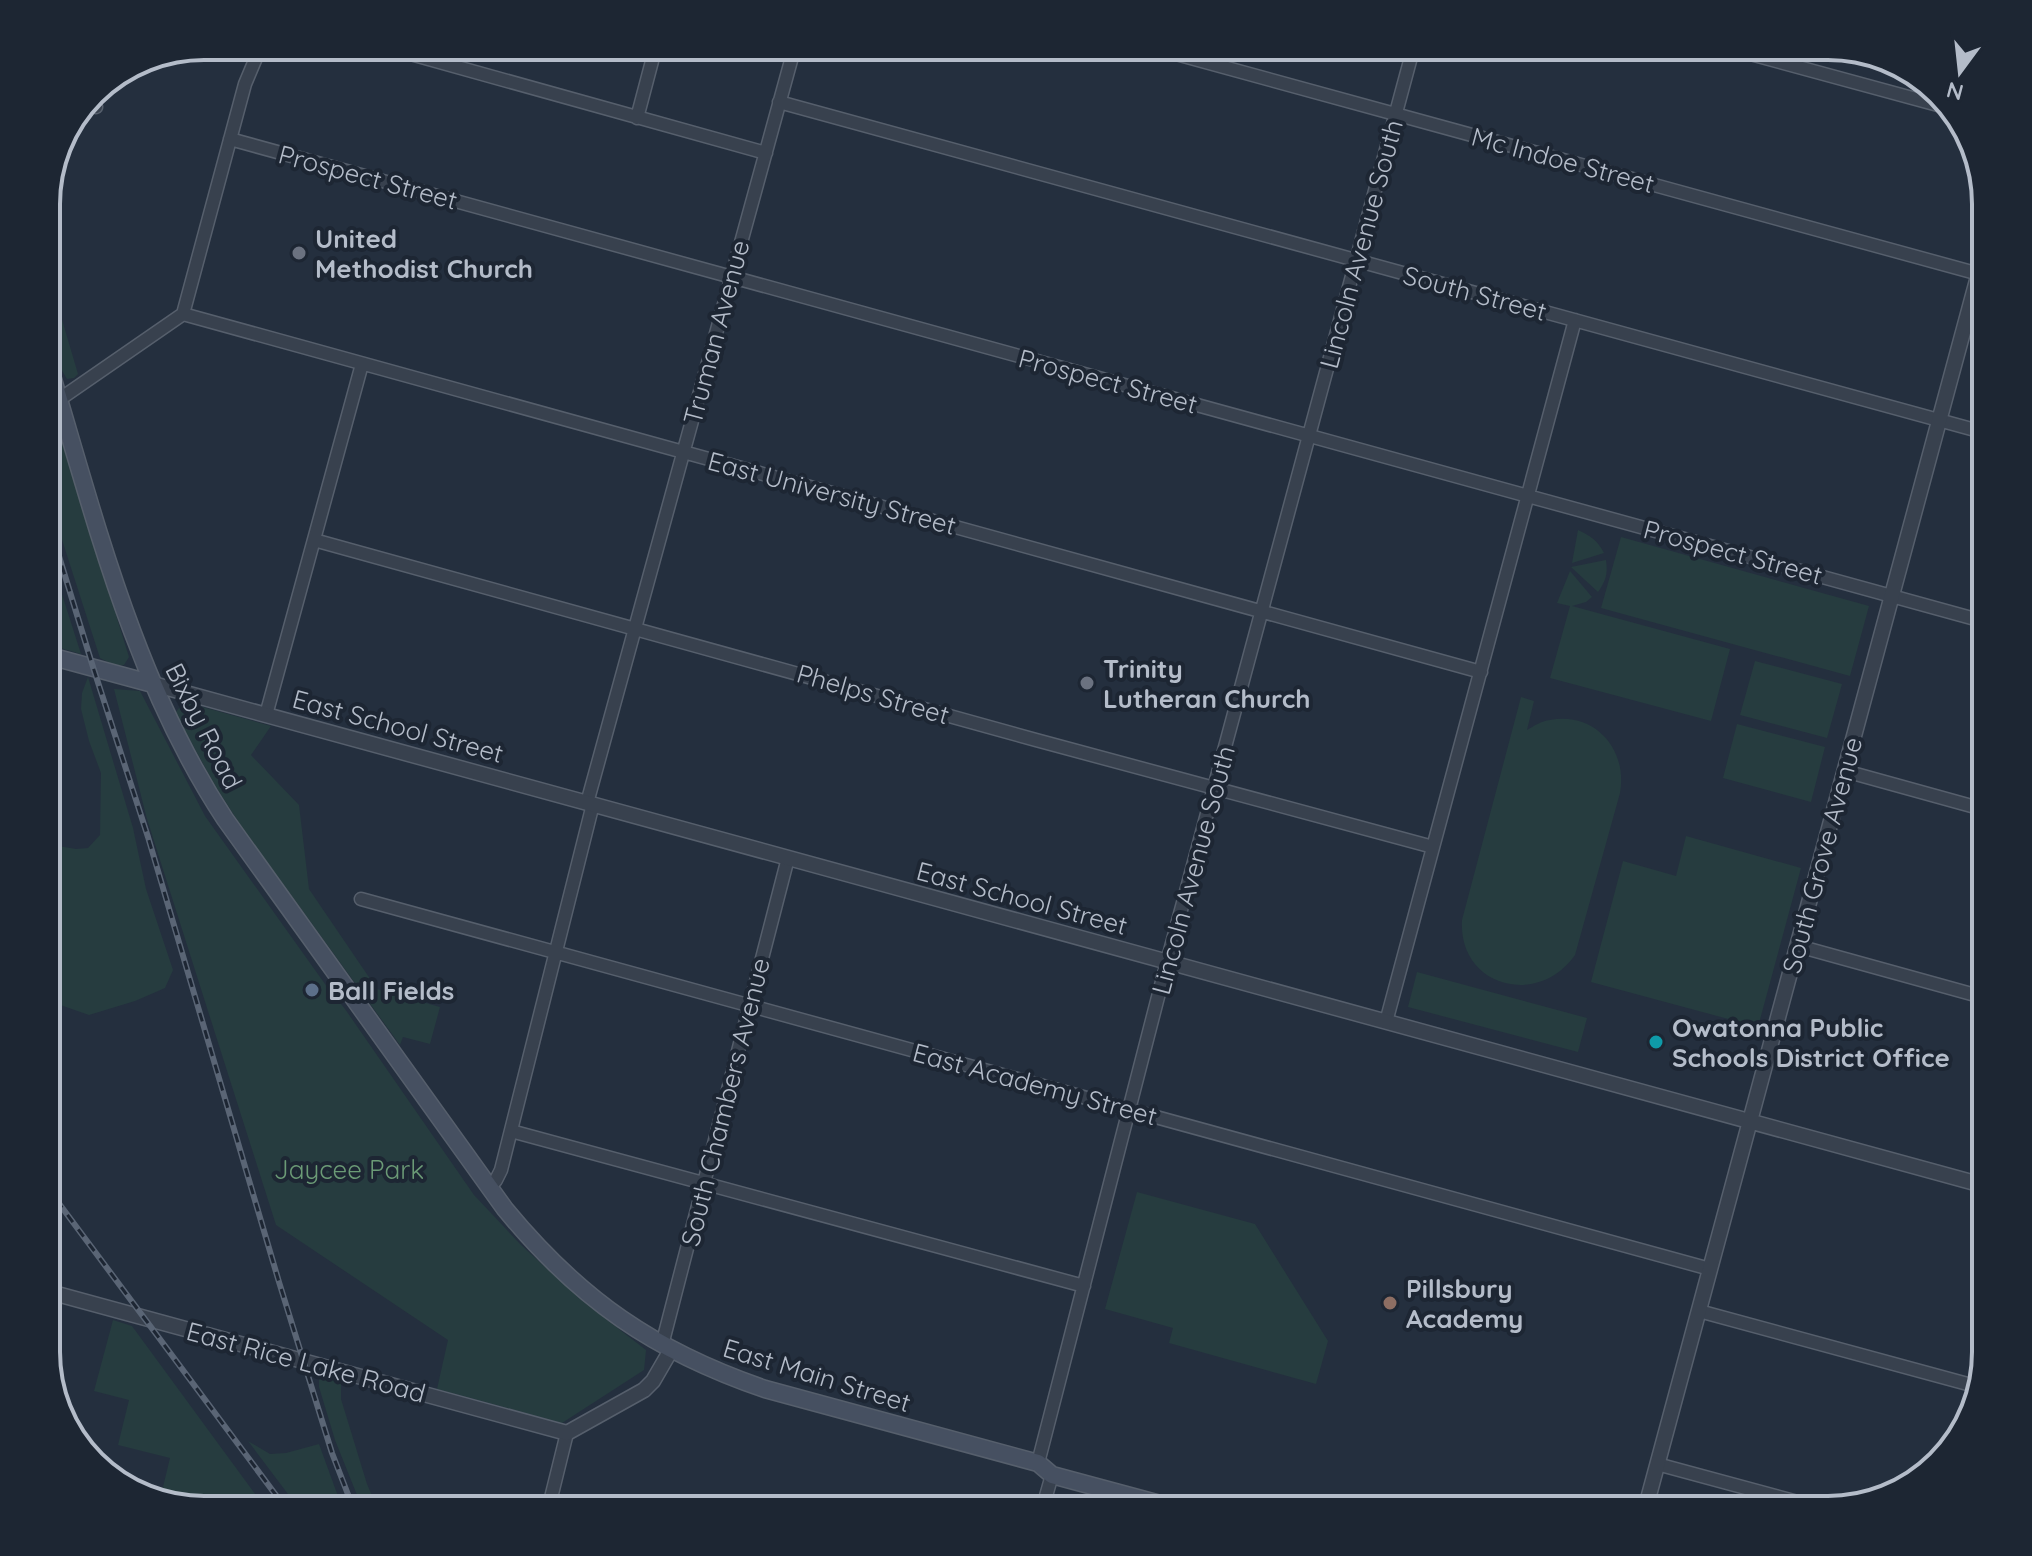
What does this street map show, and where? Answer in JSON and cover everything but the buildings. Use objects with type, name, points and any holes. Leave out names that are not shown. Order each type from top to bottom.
[{"type":"main road","name":"Bixby Road","points":[[60,399],[121,601],[153,684],[181,744],[214,802],[408,1073]]},
{"type":"main road","name":"East School Street","points":[[60,659],[153,684]]},
{"type":"main road","name":"East Main Street","points":[[408,1073],[505,1209],[539,1250],[618,1317],[667,1348],[720,1373],[765,1389],[1038,1463],[1052,1475],[1130,1496]]},
{"type":"street","points":[[60,399],[183,314],[245,84],[255,60]]},
{"type":"street","points":[[432,60],[766,153]]},
{"type":"street","points":[[637,118],[652,60]]},
{"type":"street","name":"Truman Avenue","points":[[490,1187],[501,1170],[635,628],[791,60]]},
{"type":"street","name":"Mc Indoe Street","points":[[1198,60],[1972,272]]},
{"type":"street","name":"Lincoln Avenue South","points":[[1038,1463],[1167,962],[1410,60]]},
{"type":"street","points":[[1772,60],[1920,100]]},
{"type":"street","name":"South Street","points":[[779,102],[1972,429]]},
{"type":"street","name":"Prospect Street","points":[[230,139],[1972,618]]},
{"type":"street","name":"South Grove Avenue","points":[[1649,1496],[1972,299]]},
{"type":"street","name":"East University Street","points":[[183,314],[1481,672]]},
{"type":"street","points":[[1386,1022],[1575,320]]},
{"type":"street","points":[[266,715],[362,364]]},
{"type":"street","name":"Phelps Street","points":[[314,540],[1433,847]]},
{"type":"street","name":"East School Street","points":[[153,684],[1972,1182]]},
{"type":"street","points":[[1845,771],[1972,806]]},
{"type":"street","name":"South Chambers Avenue","points":[[567,1433],[644,1390],[653,1381],[667,1348],[704,1182],[788,858]]},
{"type":"street","name":"East Academy Street","points":[[361,899],[1710,1269]]},
{"type":"street","points":[[1798,946],[1972,994]]},
{"type":"street","points":[[511,1131],[1084,1286]]},
{"type":"street","name":"East Rice Lake Road","points":[[60,1295],[567,1433]]},
{"type":"street","points":[[1699,1311],[1968,1384]]},
{"type":"street","points":[[551,1496],[567,1433]]},
{"type":"street","points":[[1657,1464],[1775,1496]]},
{"type":"street","points":[[1046,1496],[1052,1475]]},
{"type":"green space","points":[[60,313],[78,374],[67,379],[60,366]]},
{"type":"green space","points":[[60,433],[129,657],[124,665],[116,666],[100,658],[60,534]]},
{"type":"green space","points":[[1578,530],[1594,539],[1604,553],[1572,563]]},
{"type":"green space","points":[[1621,537],[1869,606],[1850,676],[1601,608]]},
{"type":"green space","points":[[1606,560],[1606,577],[1598,592],[1571,567]]},
{"type":"green space","points":[[1570,571],[1592,597],[1572,606],[1730,649],[1711,721],[1550,678],[1570,606],[1557,603]]},
{"type":"green space","points":[[60,588],[81,654],[60,648]]},
{"type":"green space","points":[[1755,661],[1842,684],[1827,738],[1740,715]]},
{"type":"green space","points":[[88,677],[133,828],[146,889],[173,970],[165,988],[89,1015],[60,1005],[60,846],[88,848],[100,835],[101,773],[81,709],[82,693]]},
{"type":"green space","name":"Jaycee Park","points":[[114,689],[140,691],[205,816],[345,1009],[474,1195],[520,1244],[580,1299],[646,1350],[644,1370],[562,1423],[437,1389],[448,1340],[276,1225],[147,819]]},
{"type":"green space","points":[[1521,697],[1534,701],[1527,730],[1544,721],[1566,719],[1594,728],[1613,749],[1621,777],[1620,793],[1575,955],[1559,971],[1541,981],[1522,985],[1503,982],[1486,974],[1473,961],[1464,943],[1462,920]]},
{"type":"green space","points":[[188,703],[271,726],[251,755],[299,805],[309,889],[377,989],[440,1007],[430,1044],[403,1037],[400,1045],[241,826],[178,718],[176,712],[182,704]]},
{"type":"green space","points":[[1737,724],[1825,747],[1811,802],[1723,778]]},
{"type":"green space","points":[[1686,836],[1801,868],[1758,1027],[1591,982],[1623,861],[1676,876]]},
{"type":"green space","points":[[1417,972],[1587,1018],[1578,1052],[1408,1007]]},
{"type":"green space","points":[[1137,1192],[1255,1224],[1328,1341],[1316,1384],[1169,1343],[1173,1328],[1105,1309]]},
{"type":"green space","points":[[113,1320],[132,1326],[257,1496],[185,1495],[162,1490],[170,1458],[118,1445],[129,1400],[94,1391]]},
{"type":"green space","points":[[319,1377],[341,1382],[341,1399],[372,1496],[357,1496],[335,1440],[319,1387]]},
{"type":"green space","points":[[248,1441],[270,1454],[319,1444],[338,1496],[289,1496]]},
{"type":"railway","points":[[60,560],[148,837],[279,1282],[332,1453],[349,1496]]},
{"type":"railway","points":[[60,1205],[277,1496]]},
{"type":"place","name":"United Methodist Church","points":[[299,253]]},
{"type":"place","name":"Trinity Lutheran Church","points":[[1087,683]]},
{"type":"place","name":"Ball Fields","points":[[312,990]]},
{"type":"place","name":"Owatonna Public Schools District Office","points":[[1656,1042]]},
{"type":"place","name":"Pillsbury Academy","points":[[1390,1303]]}]
